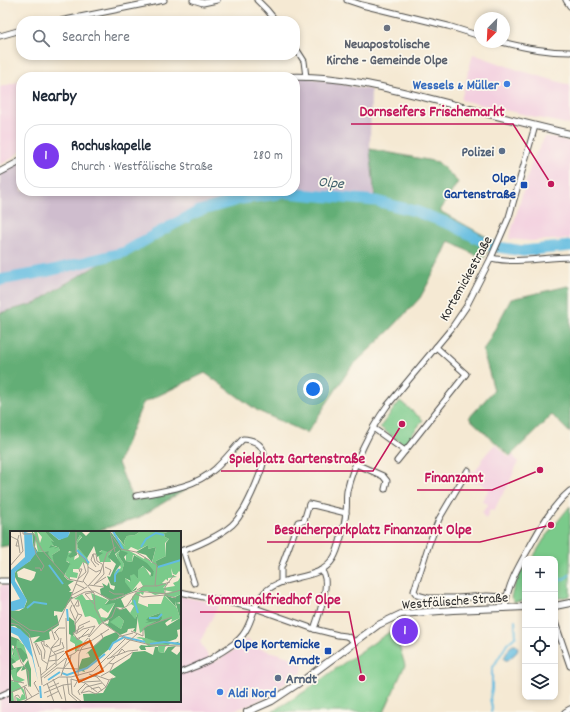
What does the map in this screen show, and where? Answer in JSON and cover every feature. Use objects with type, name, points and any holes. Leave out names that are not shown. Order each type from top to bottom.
[{"type":"street","points":[[85,16],[164,0]]},
{"type":"street","points":[[193,0],[203,3],[217,0]]},
{"type":"street","points":[[257,0],[272,16]]},
{"type":"street","points":[[347,0],[474,34]]},
{"type":"street","points":[[566,0],[570,6]]},
{"type":"street","points":[[0,36],[16,31]]},
{"type":"street","points":[[510,44],[523,48],[554,52],[570,52]]},
{"type":"street","points":[[300,55],[304,61],[306,77]]},
{"type":"street","points":[[300,77],[333,79],[383,87],[570,134]]},
{"type":"street","name":"Kortemickestraße","points":[[320,570],[327,566],[334,558],[341,538],[346,513],[347,492],[351,477],[379,417],[451,329],[466,307],[494,252],[509,217],[535,126]]},
{"type":"street","points":[[0,172],[16,164]]},
{"type":"street","points":[[491,258],[499,260],[514,260],[570,257]]},
{"type":"street","points":[[397,461],[466,374],[436,347]]},
{"type":"street","points":[[373,428],[405,451]]},
{"type":"street","points":[[136,496],[177,488],[208,474],[243,438],[258,443],[264,452],[265,459],[260,474],[240,516],[224,531],[210,539],[181,551],[194,583]]},
{"type":"street","points":[[356,464],[383,476],[387,481],[385,489]]},
{"type":"street","points":[[468,470],[433,532],[414,591],[418,595],[428,598],[487,596],[506,598]]},
{"type":"street","points":[[505,608],[506,598],[513,578],[540,528],[551,511],[570,491]]},
{"type":"street","points":[[281,582],[281,568],[298,522],[304,521],[309,504],[346,513]]},
{"type":"street","points":[[181,672],[206,662],[236,643],[247,629],[255,608],[263,593],[281,582],[313,574],[320,570],[324,575],[326,586],[314,630]]},
{"type":"street","points":[[181,592],[255,608],[314,630],[346,636],[354,642]]},
{"type":"street","points":[[558,605],[570,603]]},
{"type":"street","name":"Westfälische Straße","points":[[247,712],[267,704],[299,684],[378,625],[402,614],[522,607]]},
{"type":"street","points":[[557,628],[570,666]]},
{"type":"street","points":[[0,696],[10,691]]},
{"type":"street","points":[[565,712],[570,709]]},
{"type":"shaded area","points":[[473,54],[518,70],[570,85],[570,125],[461,100]]},
{"type":"shaded area","points":[[300,77],[371,90],[370,149],[375,198],[300,191]]},
{"type":"shaded area","points":[[16,82],[16,155],[0,165],[0,87]]},
{"type":"shaded area","points":[[545,137],[553,137],[570,142],[570,239],[530,241],[509,239],[532,161]]},
{"type":"shaded area","points":[[16,164],[16,196],[246,196],[198,209],[159,229],[55,290],[37,303],[0,313],[0,172]]},
{"type":"shaded area","points":[[495,444],[509,457],[513,455],[518,462],[508,486],[494,511],[490,510],[486,519],[482,513],[486,507],[488,507],[487,503],[482,501],[489,489],[478,482],[476,484],[472,482],[475,477],[471,474],[471,470],[475,472],[482,461],[481,460]]},
{"type":"shaded area","points":[[0,585],[10,585],[10,702],[181,702],[181,596],[219,604],[200,642],[212,663],[235,650],[236,647],[247,639],[255,647],[303,661],[302,673],[264,698],[248,706],[227,712],[0,712]]},
{"type":"green space","points":[[370,149],[438,162],[458,182],[440,211],[492,240],[491,245],[483,259],[449,241],[420,298],[388,332],[351,367],[307,433],[258,411],[205,373],[143,403],[118,463],[133,500],[188,488],[140,517],[97,531],[10,531],[10,545],[0,547],[0,313],[37,303],[55,290],[159,229],[198,209],[240,197],[300,196],[300,191],[375,198]]},
{"type":"green space","points":[[568,286],[570,287],[570,433],[552,415],[510,456],[469,418],[494,390],[483,351],[511,299]]},
{"type":"green space","points":[[400,401],[423,420],[404,445],[380,427]]},
{"type":"green space","points":[[570,506],[570,596],[558,598],[558,556],[534,556],[546,536]]},
{"type":"green space","points":[[522,570],[522,601],[514,602],[511,597]]},
{"type":"green space","points":[[394,629],[405,665],[384,712],[272,712],[307,690]]},
{"type":"water","points":[[516,645],[518,648],[516,653],[508,660],[505,660],[504,658],[510,647]]},
{"type":"waterway","name":"Olpe","points":[[300,194],[376,201],[415,211],[452,225],[491,246],[523,251],[570,246]]},
{"type":"waterway","name":"Olpe","points":[[0,280],[49,271],[125,252],[199,211],[241,199],[264,196]]},
{"type":"waterway","points":[[558,580],[570,574]]},
{"type":"waterway","points":[[491,712],[492,708],[490,698],[492,689],[492,669],[507,644],[516,636],[515,620]]},
{"type":"place","name":"Neuapostolische Kirche - Gemeinde Olpe","points":[[387,28]]},
{"type":"place","name":"Wessels & Müller","points":[[507,84]]},
{"type":"place","name":"Polizei","points":[[502,151]]},
{"type":"place","name":"Dornseifers Frischemarkt","points":[[551,184]]},
{"type":"place","name":"Olpe Gartenstraße","points":[[524,185]]},
{"type":"place","name":"Spielplatz Gartenstraße","points":[[402,424]]},
{"type":"place","name":"Finanzamt","points":[[540,470]]},
{"type":"place","name":"Besucherparkplatz Finanzamt Olpe","points":[[551,525]]},
{"type":"place","name":"Rochuskapelle","points":[[405,631]]},
{"type":"place","name":"Olpe Kortemicke Arndt","points":[[328,651]]},
{"type":"place","name":"Arndt","points":[[278,678]]},
{"type":"place","name":"Kommunalfriedhof Olpe","points":[[362,678]]},
{"type":"place","name":"Aldi Nord","points":[[220,692]]}]
